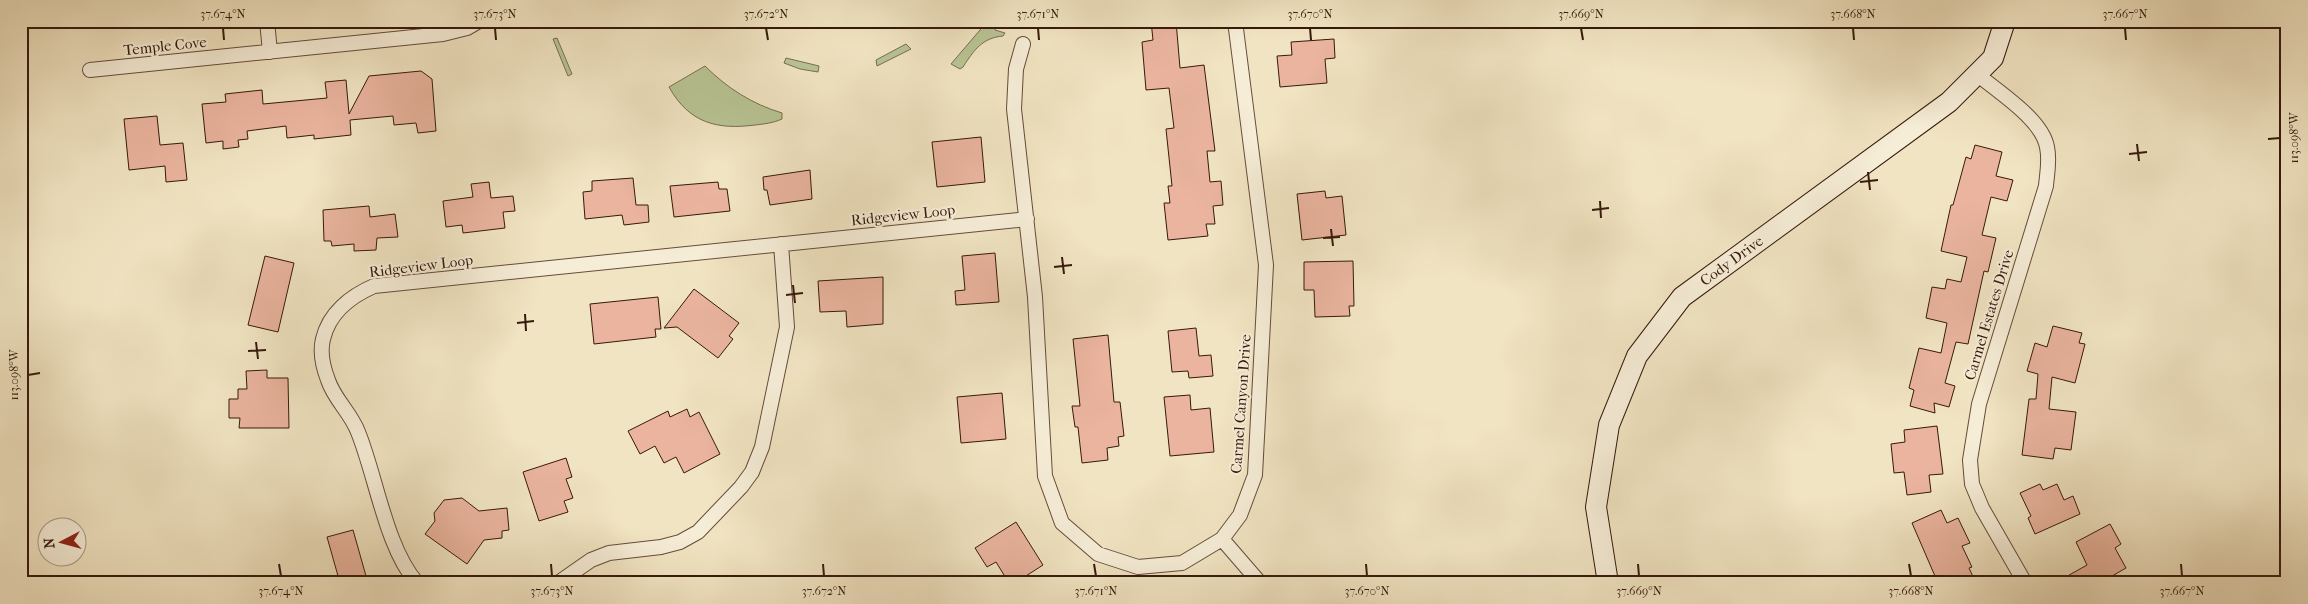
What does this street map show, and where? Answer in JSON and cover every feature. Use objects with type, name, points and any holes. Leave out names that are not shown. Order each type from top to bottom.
[{"type":"street","points":[[267,21],[270,52]]},
{"type":"street","name":"Temple Cove","points":[[90,70],[443,34],[467,28],[479,21]]},
{"type":"street","name":"Carmel Canyon Drive","points":[[1023,44],[1016,68],[1014,109],[1035,297],[1046,476],[1062,523],[1098,554],[1138,567],[1182,563],[1222,539],[1240,515],[1255,475],[1266,265],[1236,21]]},
{"type":"street","name":"Cody Drive","points":[[1608,583],[1596,507],[1609,426],[1637,356],[1682,297],[1949,102],[1993,58],[2005,21]]},
{"type":"street","name":"Carmel Estates Drive","points":[[1977,74],[2029,117],[2040,130],[2047,145],[2049,163],[2046,186],[1979,404],[1970,460],[1972,484],[1982,508],[2025,583]]},
{"type":"street","name":"Ridgeview Loop","points":[[417,583],[405,570],[358,431],[328,382],[324,367],[323,338],[332,321],[355,294],[374,286],[1027,219]]},
{"type":"street","points":[[558,583],[591,560],[608,553],[661,547],[680,542],[698,532],[741,488],[752,472],[762,447],[787,327],[781,244]]},
{"type":"street","points":[[1222,539],[1260,583]]},
{"type":"green space","points":[[986,23],[996,26],[995,30],[1005,33],[1003,36],[989,39],[979,46],[960,69],[951,64]]},
{"type":"green space","points":[[557,38],[572,74],[568,76],[553,39]]},
{"type":"green space","points":[[906,44],[911,49],[877,66],[876,60]]},
{"type":"green space","points":[[786,58],[819,66],[818,72],[800,69],[784,63]]},
{"type":"green space","points":[[705,66],[741,94],[760,105],[782,113],[782,119],[762,124],[728,126],[716,125],[695,116],[677,99],[669,87]]},
{"type":"building","points":[[1151,21],[1176,21],[1180,68],[1204,65],[1215,151],[1207,151],[1210,182],[1221,181],[1223,205],[1213,206],[1215,224],[1206,224],[1208,236],[1168,240],[1164,203],[1170,203],[1168,186],[1172,186],[1166,129],[1174,128],[1169,88],[1146,90],[1142,42],[1153,40]]},
{"type":"building","points":[[1334,39],[1335,58],[1325,59],[1327,83],[1280,87],[1277,56],[1292,55],[1291,42]]},
{"type":"building","points":[[421,71],[432,79],[436,131],[418,133],[416,123],[394,125],[393,116],[350,120],[351,135],[314,139],[314,135],[287,138],[286,126],[247,131],[248,139],[238,140],[239,147],[223,149],[223,141],[206,143],[202,104],[226,102],[225,94],[262,90],[263,104],[327,98],[325,82],[346,80],[349,114],[369,76]]},
{"type":"building","points":[[157,116],[160,145],[183,143],[187,180],[166,182],[165,166],[129,170],[124,119]]},
{"type":"building","points":[[981,137],[985,182],[937,187],[932,142]]},
{"type":"building","points":[[1975,145],[2002,152],[1996,176],[2013,180],[2007,201],[1991,197],[1982,235],[1996,238],[1988,272],[1984,271],[1968,344],[1956,342],[1945,383],[1955,386],[1949,407],[1934,403],[1935,413],[1910,406],[1914,390],[1909,388],[1919,348],[1941,353],[1947,323],[1926,318],[1932,287],[1945,289],[1947,279],[1961,282],[1967,257],[1941,251],[1951,205],[1953,205],[1966,157],[1971,159]]},
{"type":"building","points":[[810,170],[812,199],[770,205],[767,190],[764,190],[763,177]]},
{"type":"building","points":[[633,178],[636,205],[648,205],[649,222],[624,225],[622,215],[585,219],[583,192],[592,191],[592,181]]},
{"type":"building","points":[[489,182],[491,198],[513,196],[515,211],[503,212],[505,228],[463,233],[462,225],[446,227],[443,201],[473,197],[471,184]]},
{"type":"building","points":[[718,182],[719,189],[727,189],[730,211],[674,217],[670,186]]},
{"type":"building","points":[[1325,191],[1326,198],[1342,196],[1346,235],[1302,240],[1297,194]]},
{"type":"building","points":[[369,206],[370,217],[395,214],[398,237],[377,238],[376,250],[354,251],[354,244],[332,246],[331,241],[324,241],[323,210]]},
{"type":"building","points":[[995,253],[999,302],[956,305],[955,291],[965,290],[962,256]]},
{"type":"building","points":[[265,256],[294,263],[278,332],[248,325]]},
{"type":"building","points":[[1353,261],[1354,306],[1349,306],[1350,316],[1315,317],[1314,290],[1304,290],[1304,262]]},
{"type":"building","points":[[883,277],[883,324],[847,327],[846,311],[820,312],[818,281]]},
{"type":"building","points":[[694,289],[739,323],[729,336],[733,339],[718,358],[677,327],[664,328]]},
{"type":"building","points":[[658,297],[661,329],[655,329],[656,337],[594,344],[590,304]]},
{"type":"building","points":[[2053,326],[2082,333],[2079,343],[2085,344],[2075,383],[2052,377],[2049,409],[2076,412],[2071,450],[2055,448],[2053,459],[2022,455],[2029,399],[2036,399],[2038,374],[2027,371],[2035,343],[2047,347]]},
{"type":"building","points":[[1196,328],[1199,356],[1211,355],[1213,376],[1189,378],[1188,371],[1172,372],[1168,331]]},
{"type":"building","points":[[1108,335],[1114,402],[1120,402],[1124,436],[1118,437],[1119,446],[1107,448],[1108,460],[1082,463],[1078,427],[1075,427],[1072,406],[1080,406],[1073,339]]},
{"type":"building","points":[[267,370],[267,378],[288,378],[289,428],[239,428],[240,418],[229,418],[229,399],[238,399],[238,389],[247,389],[246,371]]},
{"type":"building","points":[[1002,393],[1006,439],[961,443],[957,397]]},
{"type":"building","points":[[1190,395],[1191,410],[1210,408],[1214,452],[1170,456],[1164,397]]},
{"type":"building","points":[[687,409],[690,417],[699,412],[720,454],[684,473],[676,457],[664,463],[655,446],[640,454],[628,431],[668,411],[670,417]]},
{"type":"building","points":[[1937,426],[1943,474],[1929,475],[1931,492],[1907,495],[1904,472],[1894,473],[1891,444],[1905,442],[1904,430]]},
{"type":"building","points":[[566,458],[572,477],[566,479],[573,498],[564,501],[568,512],[539,521],[523,472]]},
{"type":"building","points":[[2040,484],[2043,490],[2057,484],[2064,500],[2073,496],[2080,514],[2035,534],[2028,518],[2031,516],[2020,493]]},
{"type":"building","points":[[462,498],[479,511],[507,508],[509,530],[502,531],[502,538],[484,540],[467,564],[425,534],[435,521],[434,513],[444,500]]},
{"type":"building","points":[[1941,510],[1947,523],[1958,518],[1970,543],[1962,546],[1972,567],[1969,568],[1976,583],[1938,583],[1912,523]]},
{"type":"building","points":[[1016,522],[1043,565],[1015,583],[1009,583],[996,562],[987,567],[975,548]]},
{"type":"building","points":[[2110,524],[2121,544],[2115,548],[2126,568],[2100,583],[2055,583],[2087,565],[2076,542]]},
{"type":"building","points":[[353,530],[368,583],[340,583],[327,537]]}]
